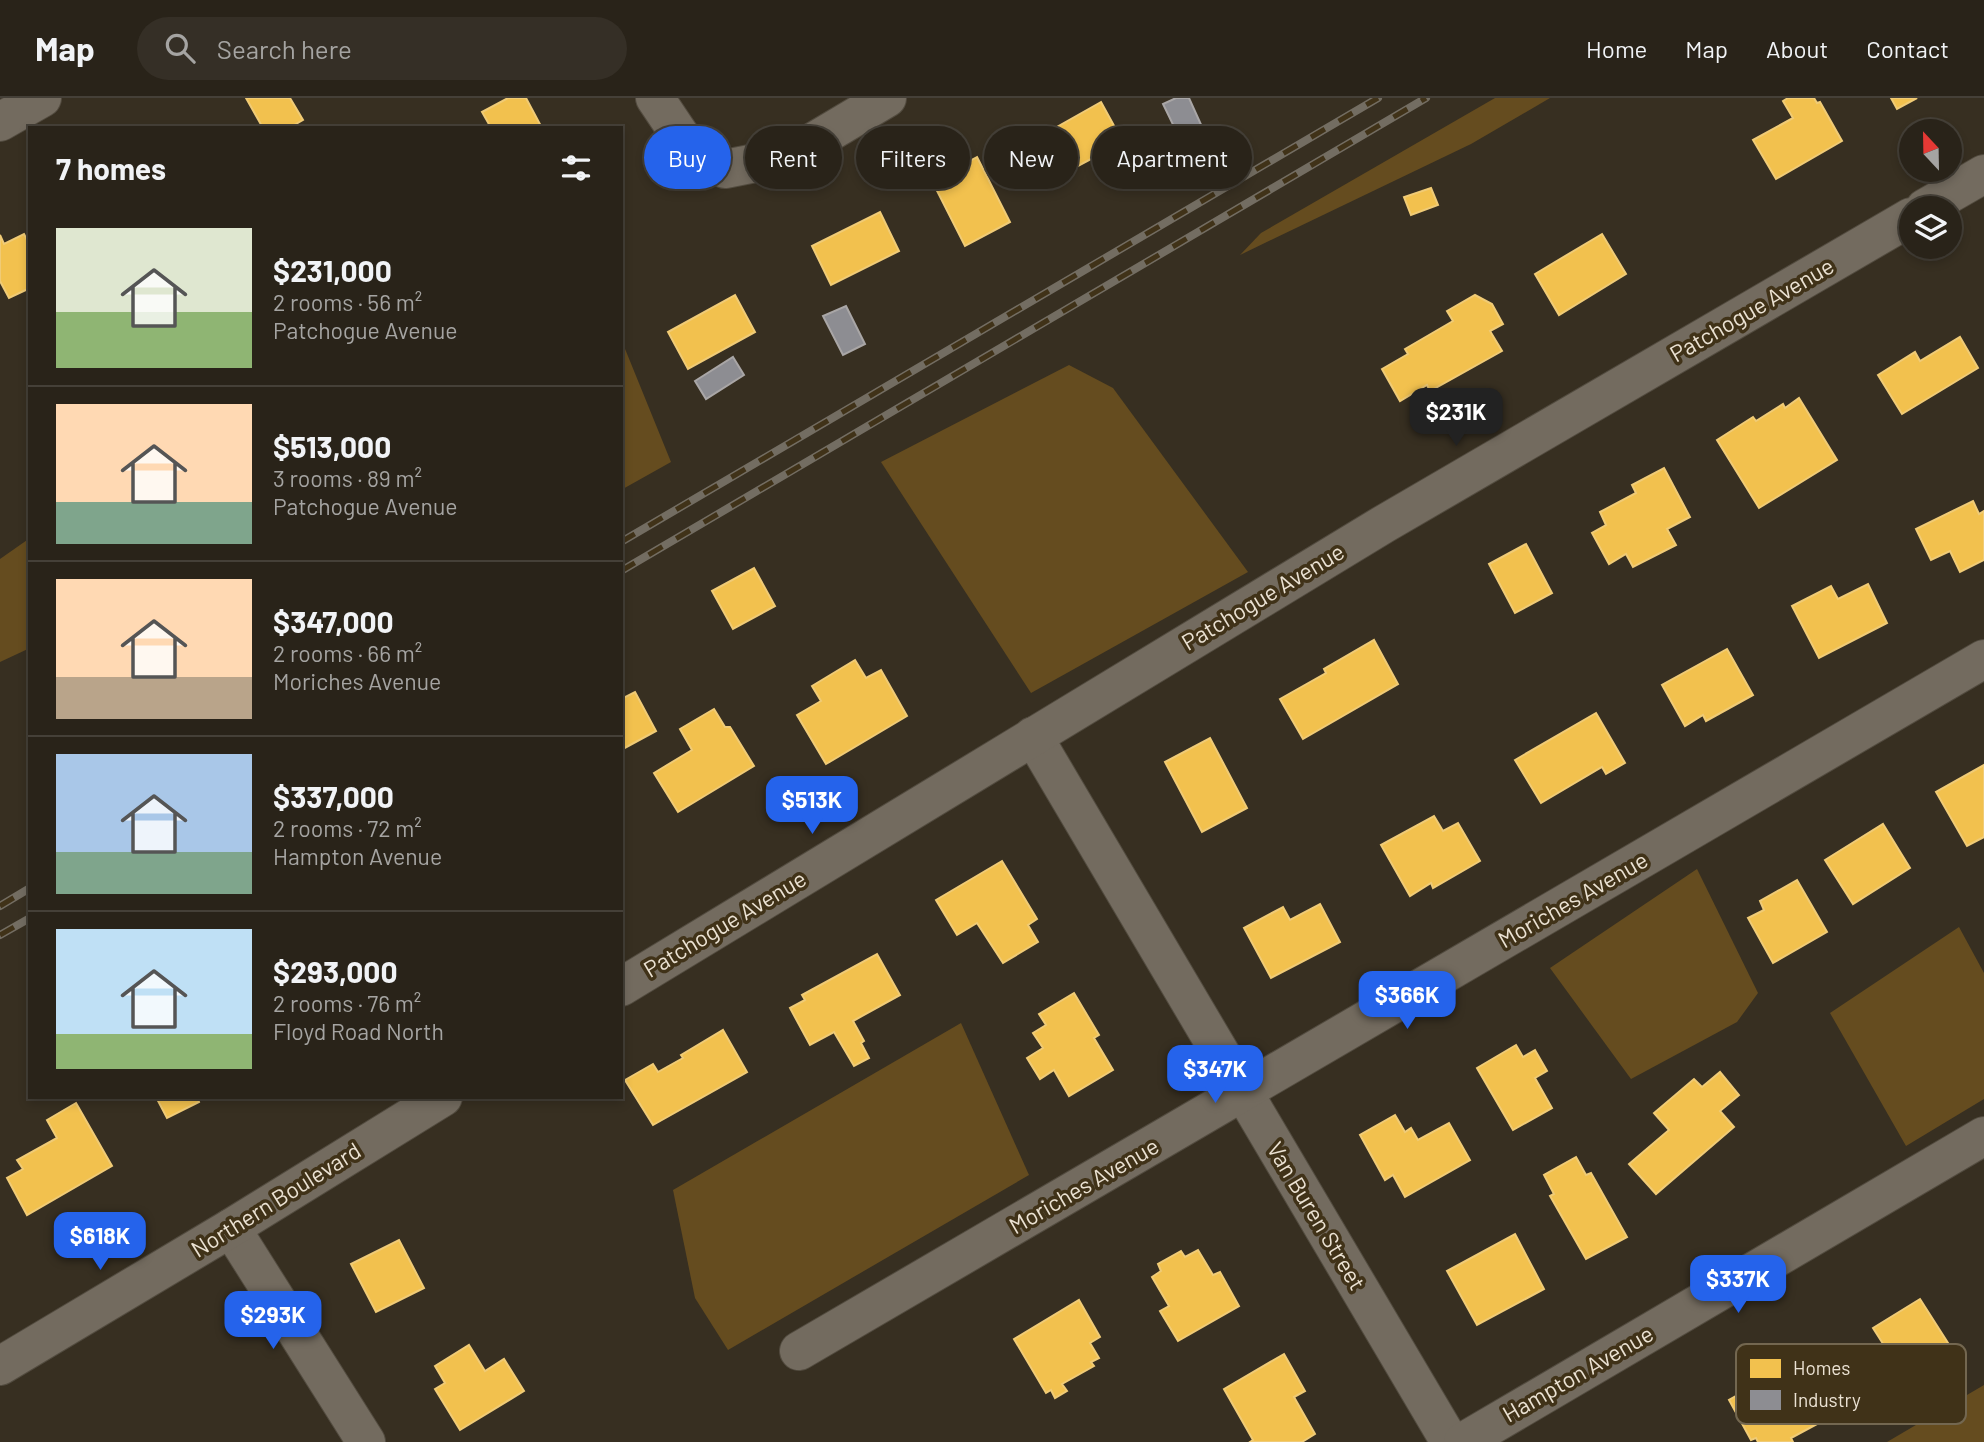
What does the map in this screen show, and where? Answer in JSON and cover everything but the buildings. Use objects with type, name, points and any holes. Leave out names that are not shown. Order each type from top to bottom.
[{"type":"street","points":[[0,122],[42,98]]},
{"type":"street","points":[[655,98],[694,156],[725,169],[766,161],[813,142],[887,98]]},
{"type":"street","points":[[1946,196],[1984,174]]},
{"type":"street","name":"Patchogue Avenue","points":[[623,986],[1384,524],[1899,224]]},
{"type":"street","name":"Moriches Avenue","points":[[799,1351],[1984,659]]},
{"type":"street","name":"Van Buren Street","points":[[1033,736],[1450,1442]]},
{"type":"street","name":"Northern Boulevard","points":[[0,1366],[440,1099]]},
{"type":"street","name":"Hampton Avenue","points":[[1463,1442],[1984,1136]]},
{"type":"street","points":[[231,1228],[366,1442]]},
{"type":"shaded area","points":[[1495,98],[1550,98],[1471,144],[1240,255],[1261,233]]},
{"type":"shaded area","points":[[623,344],[671,462],[623,489]]},
{"type":"shaded area","points":[[1069,365],[1113,388],[1248,572],[1031,693],[881,462]]},
{"type":"shaded area","points":[[28,539],[28,649],[0,662],[0,559]]},
{"type":"shaded area","points":[[1697,869],[1758,993],[1737,1022],[1631,1079],[1550,968]]},
{"type":"shaded area","points":[[1959,927],[1984,973],[1984,1099],[1906,1146],[1830,1013]]},
{"type":"shaded area","points":[[961,1023],[1029,1175],[728,1350],[695,1298],[673,1190]]},
{"type":"shaded area","points":[[1984,1385],[1984,1442],[1887,1442],[1918,1424],[1966,1424],[1966,1396]]},
{"type":"railway","points":[[623,541],[1378,98]]},
{"type":"railway","points":[[623,570],[1426,98]]},
{"type":"railway","points":[[0,906],[28,889]]},
{"type":"railway","points":[[0,935],[28,919]]}]
